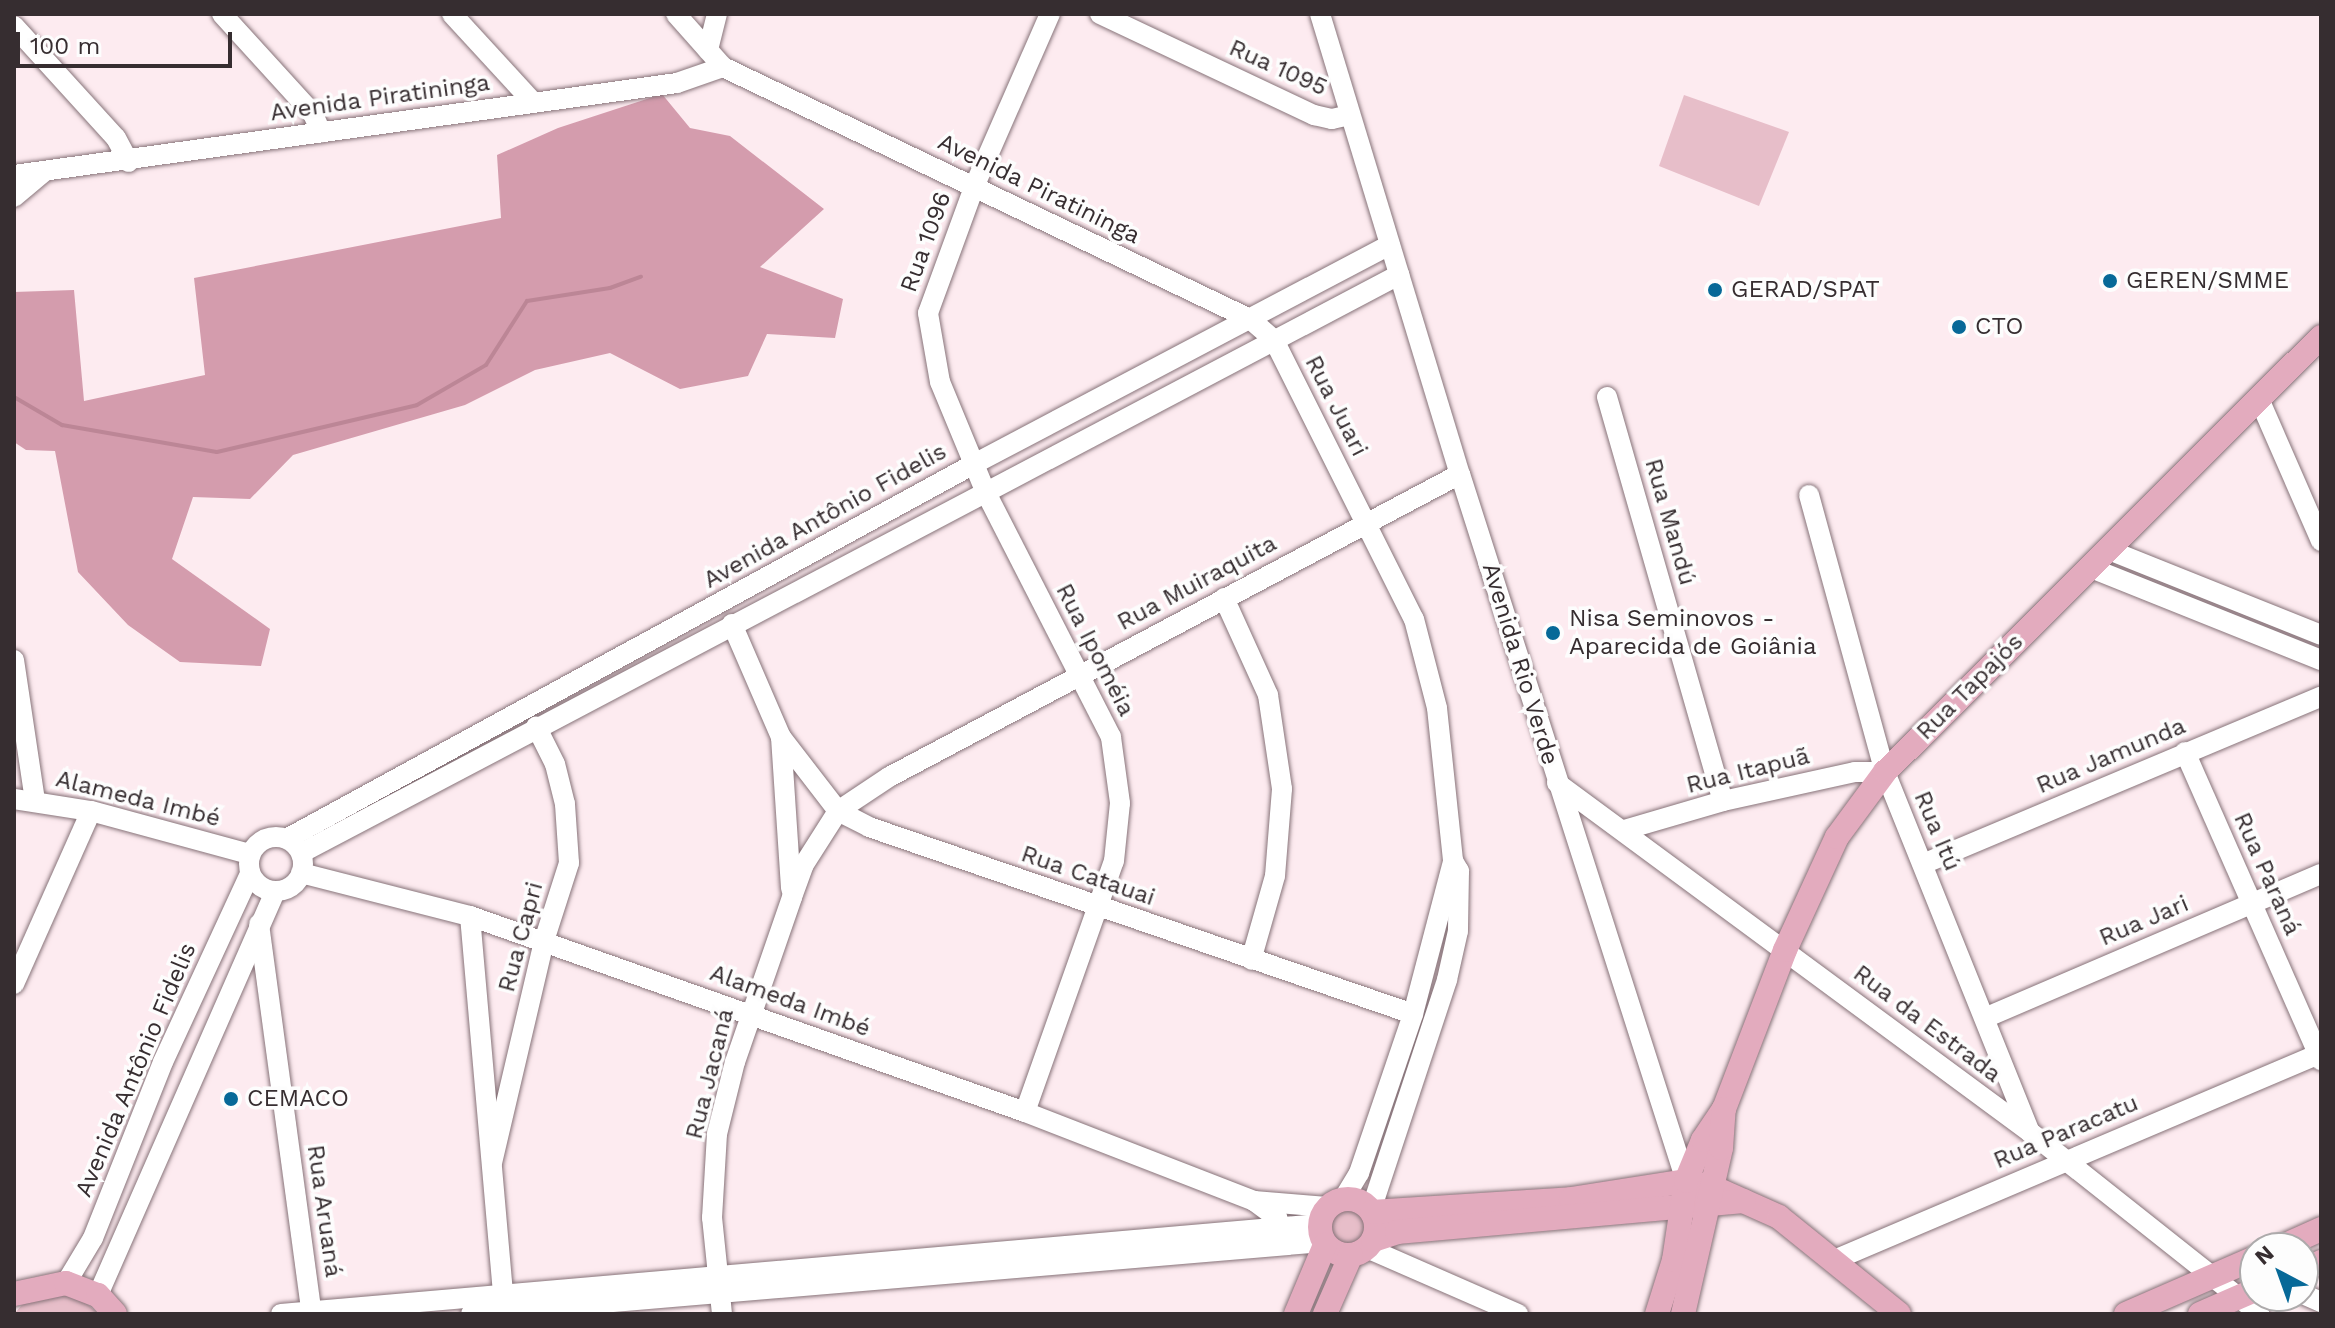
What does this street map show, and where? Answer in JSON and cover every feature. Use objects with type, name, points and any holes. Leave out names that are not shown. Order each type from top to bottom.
[{"type":"main road","name":"Rua Tapajós","points":[[1710,1196],[1724,1109],[1785,950],[1837,837],[1885,772],[2321,337]]},
{"type":"main road","name":"Rua Tapajós","points":[[1686,1181],[1703,1140],[1724,1109]]},
{"type":"main road","points":[[1328,1223],[1371,1211],[1571,1199],[1686,1181],[1710,1196],[1746,1201],[1779,1217],[1899,1314]]},
{"type":"main road","name":"Avenida Rio Verde","points":[[1657,1314],[1674,1260],[1686,1181]]},
{"type":"main road","points":[[1363,1248],[1397,1232],[1682,1206],[1710,1196]]},
{"type":"main road","points":[[1683,1314],[1710,1196]]},
{"type":"main road","points":[[1325,1314],[1363,1248],[1371,1211]]},
{"type":"main road","points":[[1328,1223],[1363,1248]]},
{"type":"main road","points":[[1296,1314],[1328,1223]]},
{"type":"main road","points":[[2126,1314],[2239,1265]]},
{"type":"main road","points":[[14,1275],[37,1285]]},
{"type":"main road","points":[[14,1294],[37,1285],[66,1283],[98,1295],[115,1314]]},
{"type":"main road","points":[[2200,1314],[2239,1297]]},
{"type":"street","points":[[222,14],[313,114],[321,132]]},
{"type":"street","points":[[452,14],[533,102]]},
{"type":"street","points":[[676,14],[723,67]]},
{"type":"street","points":[[708,50],[717,14]]},
{"type":"street","name":"Rua 1096","points":[[928,313],[974,187],[1050,14]]},
{"type":"street","name":"Rua 1095","points":[[1100,14],[1314,115],[1332,119],[1350,115]]},
{"type":"street","name":"Avenida Rio Verde","points":[[1320,14],[1460,474],[1686,1181]]},
{"type":"street","points":[[14,26],[116,138],[129,162]]},
{"type":"street","name":"Avenida Piratininga","points":[[14,175],[129,162],[677,83],[723,67],[1250,319]]},
{"type":"street","points":[[14,197],[43,173]]},
{"type":"street","name":"Avenida Antônio Fidelis","points":[[297,854],[974,464],[1390,245]]},
{"type":"street","name":"Avenida Antônio Fidelis","points":[[297,854],[1399,275]]},
{"type":"street","name":"Rua Ipoméia","points":[[928,313],[940,382],[986,493],[1111,737],[1120,803],[1114,861],[1025,1112]]},
{"type":"street","name":"Rua Juari","points":[[1250,319],[1274,340],[1414,619],[1437,708],[1453,861],[1461,895],[1447,980],[1371,1211]]},
{"type":"street","name":"Rua Mandú","points":[[1607,397],[1723,801]]},
{"type":"street","points":[[2259,399],[2321,541]]},
{"type":"street","name":"Rua Muiraquita","points":[[792,897],[803,866],[838,811],[889,777],[1460,474]]},
{"type":"street","name":"Rua Itú","points":[[1809,495],[1885,772],[1987,1017],[2030,1132]]},
{"type":"street","points":[[2109,550],[2321,635]]},
{"type":"street","points":[[2091,568],[2321,660]]},
{"type":"street","points":[[1224,598],[1268,695],[1282,789],[1275,876],[1251,960]]},
{"type":"street","points":[[2233,625],[2243,604]]},
{"type":"street","name":"Rua Jacaná","points":[[722,1314],[712,1218],[717,1134],[751,1015],[792,897],[781,737],[732,624]]},
{"type":"street","points":[[14,660],[24,800]]},
{"type":"street","name":"Rua Jamunda","points":[[1923,864],[2321,697]]},
{"type":"street","name":"Rua Capri","points":[[492,1163],[544,941],[569,863],[562,791],[536,726]]},
{"type":"street","name":"Rua Catauai","points":[[781,737],[838,811],[869,827],[1413,1014]]},
{"type":"street","name":"Rua Paraná","points":[[2185,752],[2320,1055]]},
{"type":"street","name":"Rua Itapuã","points":[[1624,830],[1723,801],[1855,772],[1885,772]]},
{"type":"street","name":"Rua da Estrada","points":[[1557,783],[2030,1132],[2213,1277],[2239,1290]]},
{"type":"street","name":"Alameda Imbé","points":[[24,800],[91,811],[249,854]]},
{"type":"street","points":[[14,984],[91,811]]},
{"type":"street","points":[[98,1295],[259,924],[275,891],[293,885],[297,854],[259,843],[249,854],[249,876],[275,891]]},
{"type":"street","name":"Alameda Imbé","points":[[297,854],[1025,1112],[1254,1201],[1328,1223]]},
{"type":"street","points":[[1328,1223],[1359,1173],[1413,1014],[1453,861]]},
{"type":"street","name":"Rua Jari","points":[[1987,1017],[2321,874]]},
{"type":"street","name":"Avenida Antônio Fidelis","points":[[66,1283],[93,1238],[163,1062],[249,876]]},
{"type":"street","name":"Rua Capri","points":[[470,916],[503,1294]]},
{"type":"street","name":"Rua Aruaná","points":[[259,924],[312,1312]]},
{"type":"street","name":"Rua Paracatu","points":[[1832,1261],[2064,1160],[2320,1055]]},
{"type":"street","points":[[163,1062],[192,1076]]},
{"type":"street","name":"Alameda Imbé","points":[[1254,1201],[1277,1218],[1279,1228]]},
{"type":"street","points":[[281,1314],[503,1294],[719,1282],[1328,1223]]},
{"type":"street","points":[[471,1314],[524,1312],[719,1282],[1328,1223]]},
{"type":"street","points":[[1363,1248],[1518,1314]]},
{"type":"shaded area","points":[[662,94],[690,128],[730,136],[824,209],[760,267],[843,299],[835,338],[767,334],[748,376],[680,389],[610,353],[535,370],[465,405],[293,455],[250,499],[193,497],[172,559],[270,629],[261,666],[180,662],[128,625],[78,572],[55,451],[26,450],[14,442],[14,292],[74,290],[84,401],[205,375],[194,278],[501,218],[497,155],[558,128]]},
{"type":"shaded area","points":[[1684,95],[1789,132],[1759,206],[1659,166]]},
{"type":"shaded area","points":[[1347,1210],[1359,1216],[1365,1228],[1359,1240],[1347,1246],[1335,1240],[1329,1228],[1335,1216]]},
{"type":"shaded area","points":[[63,1292],[80,1298],[99,1314],[14,1314],[28,1298]]},
{"type":"waterway","points":[[14,397],[62,425],[217,452],[417,405],[486,365],[527,301],[610,288],[641,277]]},
{"type":"place","name":"GEREN/SMME","points":[[2110,281]]},
{"type":"place","name":"GERAD/SPAT","points":[[1715,290]]},
{"type":"place","name":"CTO","points":[[1959,327]]},
{"type":"place","name":"Nisa Seminovos - Aparecida de Goiânia","points":[[1553,633]]},
{"type":"place","name":"CEMACO","points":[[231,1099]]}]
